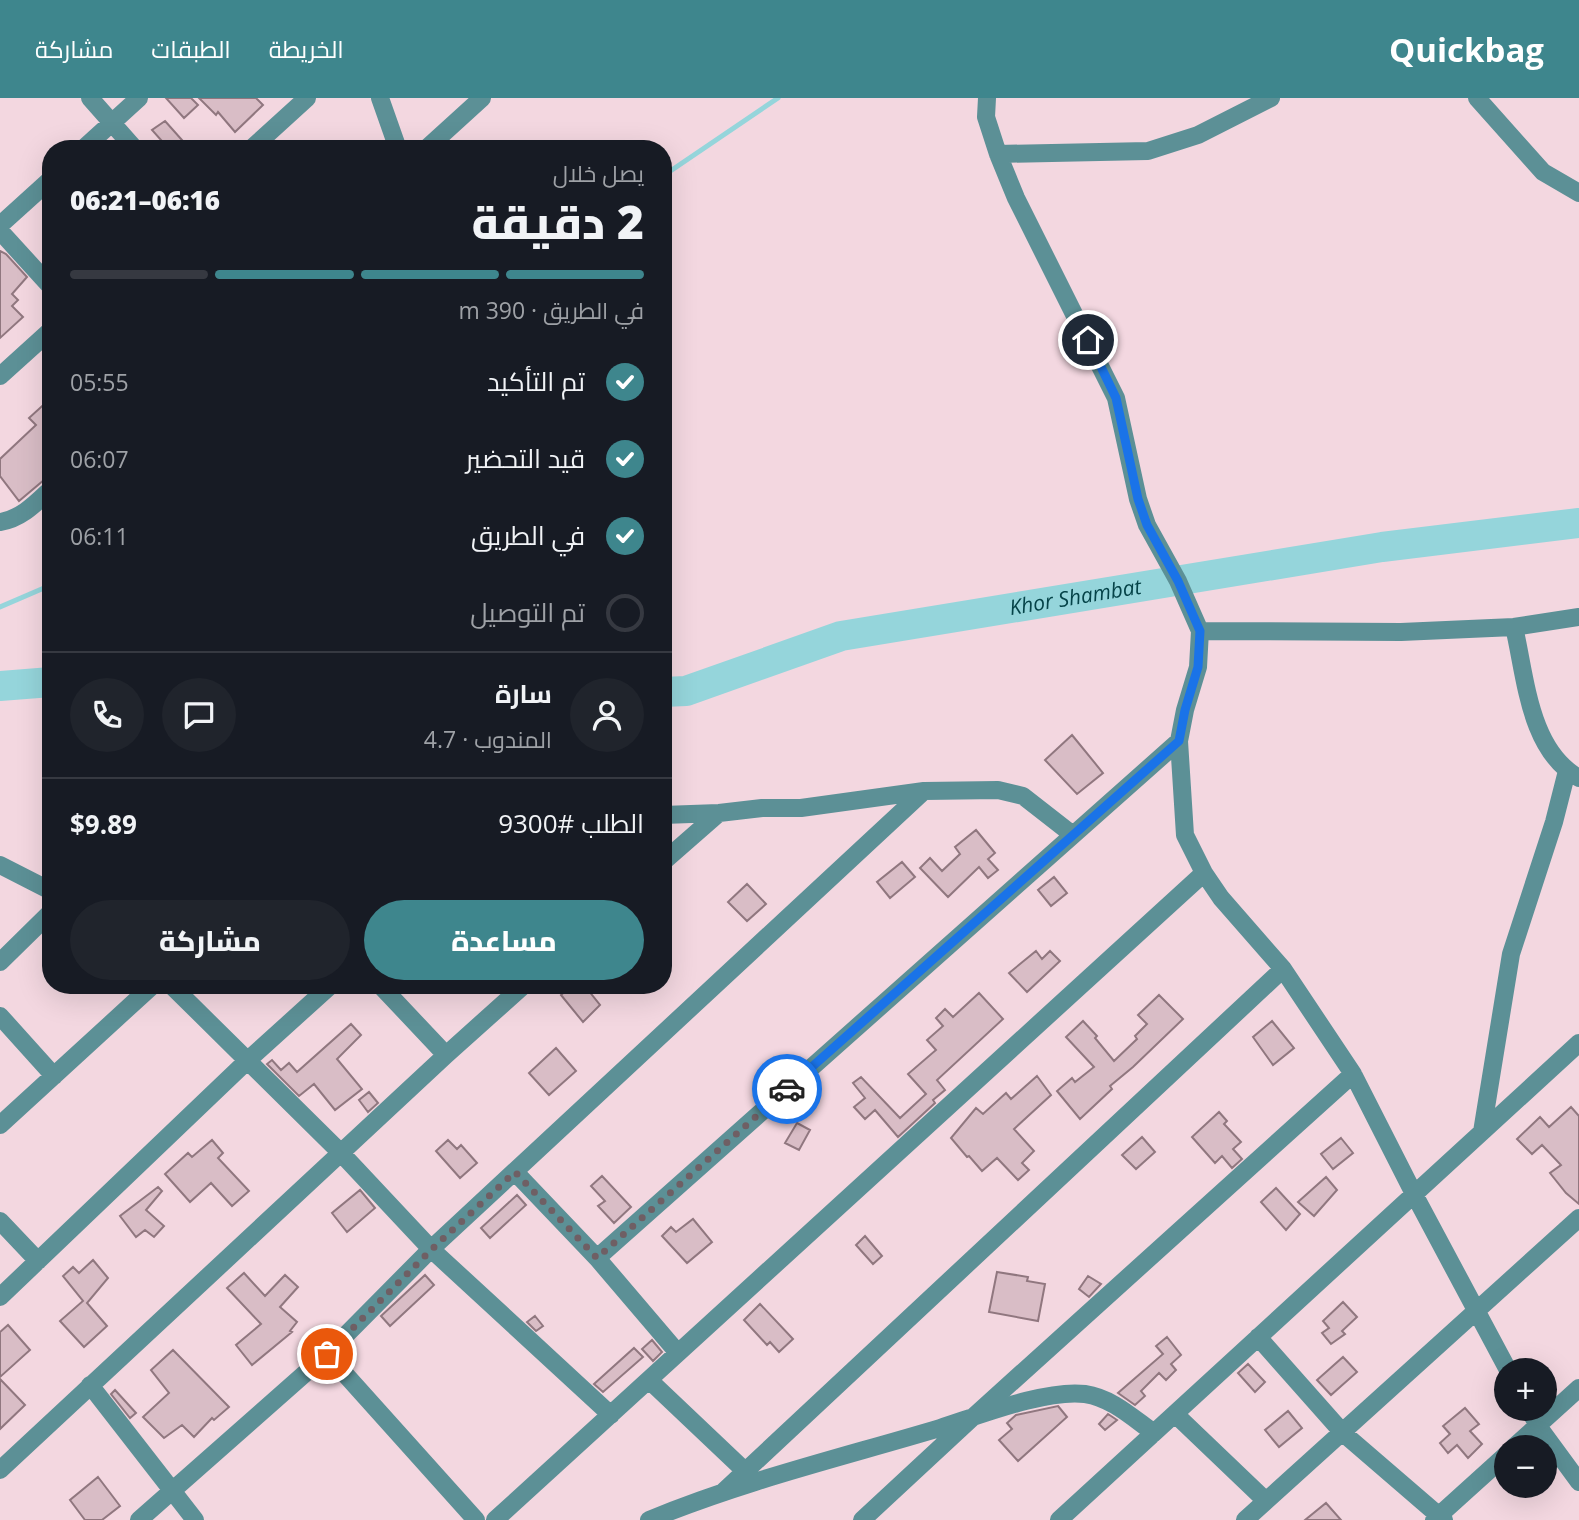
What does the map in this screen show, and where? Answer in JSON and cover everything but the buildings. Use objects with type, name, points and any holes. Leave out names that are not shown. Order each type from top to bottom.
[{"type":"street","points":[[90,98],[127,140]]},
{"type":"street","points":[[93,140],[139,98]]},
{"type":"street","points":[[261,140],[307,98]]},
{"type":"street","points":[[380,98],[395,140]]},
{"type":"street","points":[[436,140],[482,98]]},
{"type":"street","points":[[987,98],[986,117],[998,154],[1016,198],[1116,398],[1138,499],[1147,525],[1178,581],[1200,631],[1198,667],[1179,741],[1185,835],[1204,873],[1221,898],[1283,968],[1353,1074],[1502,1358]]},
{"type":"street","points":[[998,154],[1147,151],[1198,135],[1271,98]]},
{"type":"street","points":[[1478,98],[1543,172],[1579,193]]},
{"type":"street","points":[[0,225],[42,186]]},
{"type":"street","points":[[0,231],[42,277]]},
{"type":"street","points":[[0,376],[42,338]]},
{"type":"street","points":[[0,522],[9,521],[27,511],[42,497]]},
{"type":"street","points":[[1200,631],[1343,633],[1514,627],[1579,617]]},
{"type":"street","points":[[1482,1132],[1511,954],[1554,822],[1573,774],[1549,750],[1537,729],[1514,627]]},
{"type":"street","points":[[597,1258],[1179,741]]},
{"type":"street","points":[[672,815],[801,808],[923,791],[998,790],[1023,796],[1073,835]]},
{"type":"street","points":[[139,1520],[327,1354],[432,1249],[923,791]]},
{"type":"street","points":[[672,854],[719,813]]},
{"type":"street","points":[[0,865],[42,886]]},
{"type":"street","points":[[495,1520],[1204,873]]},
{"type":"street","points":[[0,962],[42,921]]},
{"type":"street","points":[[723,1492],[1283,968]]},
{"type":"street","points":[[0,1125],[143,994]]},
{"type":"street","points":[[180,994],[341,1153],[432,1249],[611,1415]]},
{"type":"street","points":[[0,1297],[321,994]]},
{"type":"street","points":[[388,994],[446,1055]]},
{"type":"street","points":[[0,1469],[514,994]]},
{"type":"street","points":[[0,1016],[54,1076]]},
{"type":"street","points":[[1059,1520],[1579,1043]]},
{"type":"street","points":[[862,1520],[1353,1074]]},
{"type":"street","points":[[515,1172],[597,1258],[678,1353]]},
{"type":"street","points":[[1245,1520],[1579,1218]]},
{"type":"street","points":[[0,1221],[38,1261]]},
{"type":"street","points":[[1258,1337],[1343,1433],[1439,1519],[1494,1466]]},
{"type":"street","points":[[327,1354],[476,1520]]},
{"type":"street","points":[[649,1380],[745,1471]]},
{"type":"street","points":[[90,1385],[195,1520]]},
{"type":"street","points":[[1528,1435],[1579,1388]]},
{"type":"street","points":[[649,1520],[704,1497],[1009,1405],[1063,1395],[1083,1394],[1105,1399],[1154,1433]]},
{"type":"street","points":[[1175,1414],[1266,1501]]},
{"type":"street","points":[[1535,1421],[1579,1482]]},
{"type":"waterway","points":[[672,170],[778,98]]},
{"type":"waterway","name":"Khor Shambat","points":[[672,692],[686,691],[841,636],[1382,547],[1579,523]]},
{"type":"waterway","points":[[0,607],[42,589]]},
{"type":"waterway","name":"Khor Shambat","points":[[0,686],[42,683]]},
{"type":"way so far","points":[[327,1354],[432,1249],[515,1172],[597,1258],[787,1089]]},
{"type":"route","points":[[787,1089],[1179,741],[1198,667],[1200,631],[1178,581],[1147,525],[1133,480],[1116,398],[1088,340]]}]
